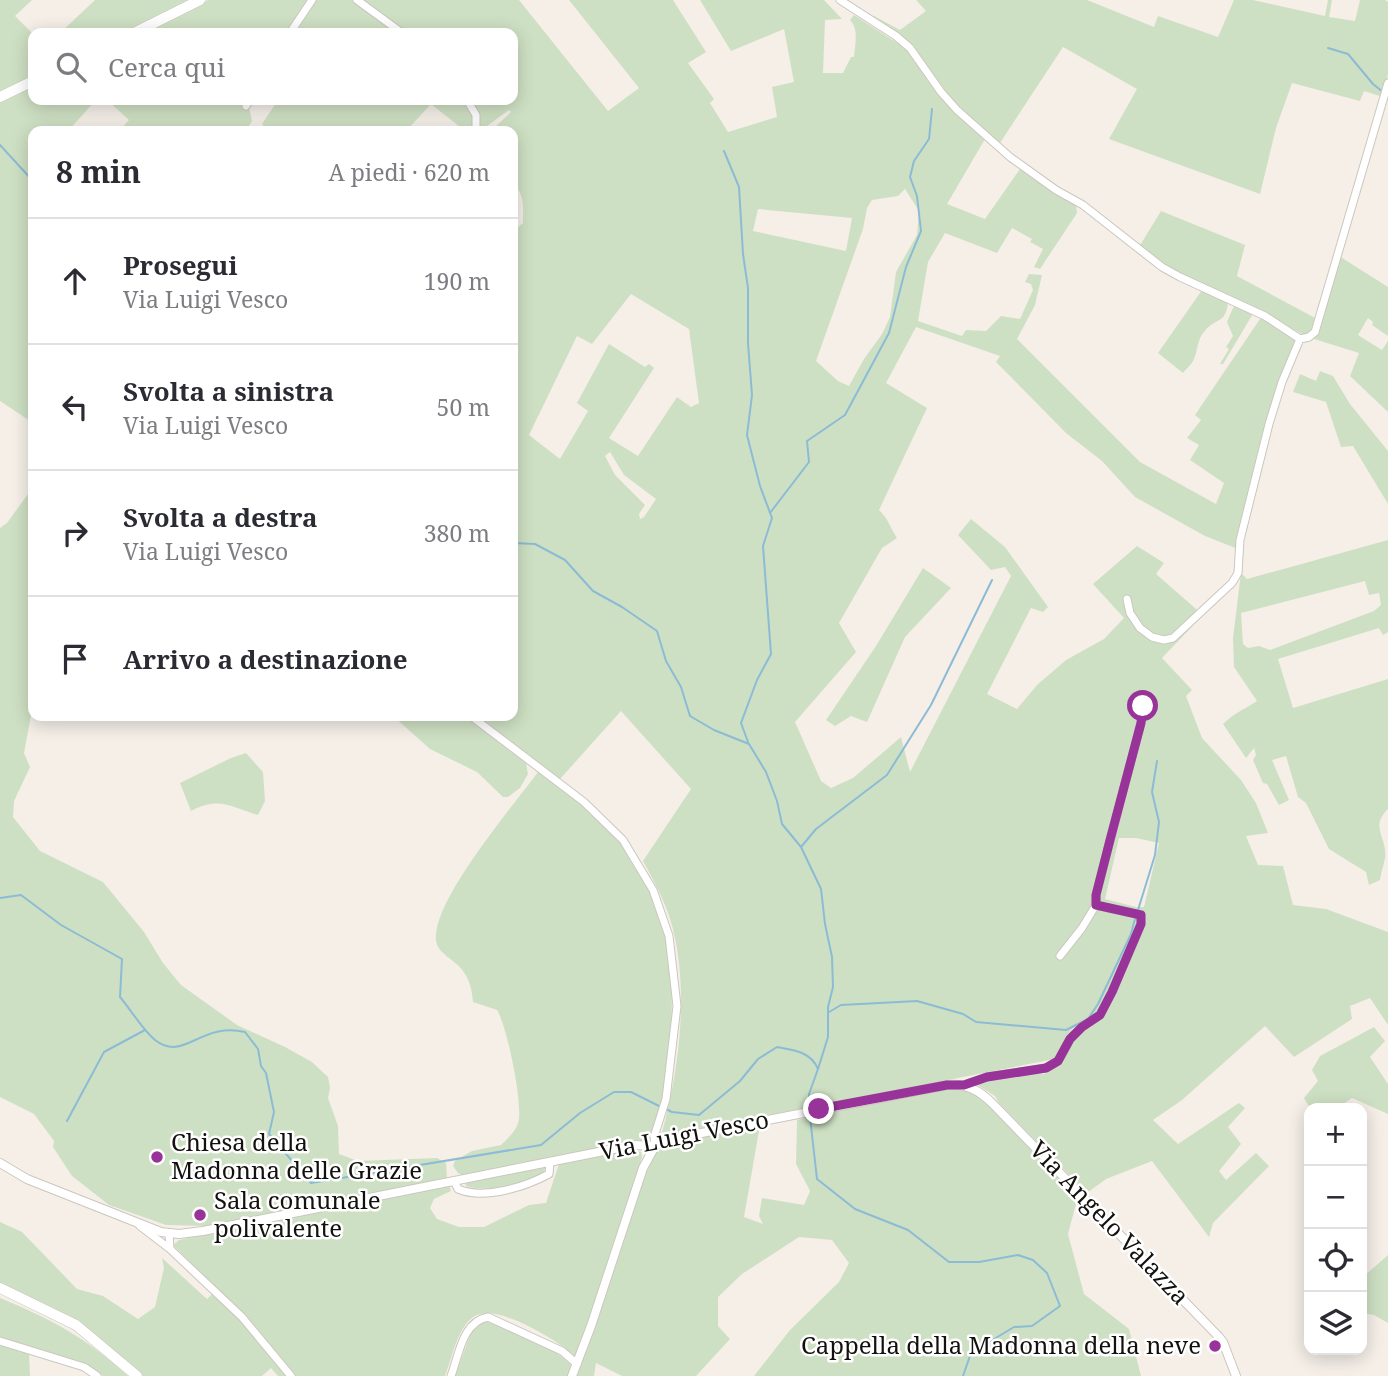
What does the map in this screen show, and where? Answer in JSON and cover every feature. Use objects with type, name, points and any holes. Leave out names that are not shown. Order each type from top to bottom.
[{"type":"main road","points":[[144,28],[201,0]]},
{"type":"main road","points":[[0,97],[28,83]]},
{"type":"main road","points":[[0,1288],[76,1325],[137,1376]]},
{"type":"street","points":[[293,28],[312,0]]},
{"type":"street","points":[[357,0],[395,28]]},
{"type":"street","points":[[840,0],[910,48],[941,93],[1010,157],[1056,190],[1083,205],[1163,267],[1265,316],[1300,339],[1315,332],[1386,89]]},
{"type":"street","points":[[470,105],[476,115],[476,126]]},
{"type":"street","points":[[1127,599],[1130,612],[1140,628],[1152,637],[1164,640],[1173,638],[1232,583],[1238,573],[1240,540],[1282,382],[1300,339]]},
{"type":"street","points":[[1060,956],[1096,905],[1096,895],[1141,723],[1143,706],[1135,697]]},
{"type":"street","points":[[478,721],[584,802],[623,840],[653,890],[669,936],[677,1006],[666,1099],[654,1137],[655,1146],[647,1156],[572,1376]]},
{"type":"street","name":"Via Luigi Vesco","points":[[169,1234],[203,1231],[634,1145],[655,1146],[676,1138],[819,1109],[947,1085],[964,1085],[987,1077],[1046,1068],[1058,1061],[1070,1039],[1082,1027],[1100,1015],[1141,924],[1141,915],[1096,905]]},
{"type":"street","name":"Via Angelo Valazza","points":[[964,1085],[978,1091],[993,1104],[1219,1337],[1236,1376]]},
{"type":"street","points":[[0,1163],[27,1179],[169,1234],[170,1249]]},
{"type":"street","points":[[454,1181],[458,1189],[467,1193],[494,1191],[535,1182],[549,1174],[550,1163]]},
{"type":"street","points":[[131,1219],[170,1249],[242,1317],[291,1376]]},
{"type":"street","points":[[451,1376],[469,1328],[478,1319],[488,1317],[562,1351],[577,1364]]},
{"type":"street","points":[[0,1341],[85,1367],[97,1376]]},
{"type":"green space","points":[[0,0],[32,0],[15,16],[28,29],[28,79],[0,93]]},
{"type":"green space","points":[[95,0],[191,0],[133,28],[65,28]]},
{"type":"green space","points":[[208,0],[310,0],[291,28],[154,28]]},
{"type":"green space","points":[[314,0],[354,0],[390,28],[296,28]]},
{"type":"green space","points":[[362,0],[519,0],[608,111],[639,88],[569,0],[673,0],[706,52],[688,63],[714,99],[710,103],[728,132],[777,117],[772,87],[794,82],[784,29],[731,51],[700,0],[824,0],[842,19],[825,20],[823,73],[843,73],[851,57],[854,57],[855,32],[850,20],[854,15],[908,50],[985,139],[947,204],[985,219],[1020,169],[1076,205],[1077,213],[1040,269],[1034,267],[1043,249],[1030,242],[1032,239],[1012,228],[997,253],[945,233],[928,262],[918,321],[962,336],[966,330],[986,331],[1001,316],[1020,319],[1033,290],[1031,284],[1025,282],[1029,274],[1042,275],[1035,305],[1017,339],[1140,462],[1216,504],[1224,483],[1190,460],[1199,445],[1187,438],[1201,420],[1195,415],[1262,316],[1297,341],[1281,382],[1238,549],[1205,536],[1135,497],[1102,461],[1066,433],[996,362],[1000,356],[916,327],[886,383],[927,408],[879,510],[897,538],[882,548],[839,623],[856,652],[795,722],[821,781],[831,788],[853,778],[901,737],[910,772],[1011,576],[1005,567],[991,570],[958,535],[971,519],[1005,547],[1048,607],[1043,612],[1031,608],[987,694],[1017,709],[1037,685],[1066,660],[1104,639],[1124,618],[1093,584],[1137,546],[1164,563],[1156,574],[1203,615],[1162,658],[1192,690],[1186,696],[1202,738],[1241,780],[1256,803],[1268,833],[1246,836],[1258,865],[1283,866],[1293,905],[1326,909],[1388,932],[1388,1025],[1370,998],[1350,1006],[1352,1019],[1294,1057],[1265,1026],[1182,1100],[1153,1120],[1178,1144],[1239,1103],[1245,1108],[1228,1127],[1241,1144],[1219,1171],[1226,1180],[1256,1153],[1269,1166],[1213,1223],[1209,1237],[1152,1161],[1106,1179],[1087,1193],[995,1096],[976,1084],[1021,1074],[1044,1074],[1058,1065],[1074,1038],[1104,1014],[1145,923],[1144,918],[1140,918],[1104,1001],[1095,1014],[1072,1029],[1055,1059],[661,1136],[677,1059],[680,980],[673,929],[660,894],[643,861],[691,789],[621,711],[560,779],[485,721],[518,721],[518,228],[523,223],[523,211],[518,189],[518,126],[496,126],[511,112],[509,110],[487,126],[480,126],[479,115],[473,105],[518,105],[518,28],[400,28]],"holes":[[[905,189],[919,211],[917,235],[896,272],[890,317],[849,386],[838,381],[816,361],[863,229],[867,208],[872,200],[898,196]],[[758,209],[852,218],[846,251],[753,231]],[[631,294],[689,329],[699,403],[691,407],[677,397],[638,456],[609,438],[654,368],[649,364],[645,367],[609,344],[577,403],[588,411],[560,459],[529,435],[577,336],[592,344]],[[610,452],[624,475],[656,499],[644,517],[640,519],[639,514],[645,505],[615,475],[605,456]],[[1119,838],[1136,838],[1159,843],[1144,907],[1105,899]]]},
{"type":"green space","points":[[916,0],[1087,0],[1154,27],[1158,16],[1218,37],[1234,0],[1253,0],[1325,16],[1328,0],[1332,0],[1329,17],[1355,21],[1360,0],[1385,0],[1388,2],[1388,74],[1383,97],[1364,91],[1360,101],[1292,83],[1276,128],[1260,194],[1109,139],[1137,89],[1063,47],[1000,143],[954,102],[913,47],[872,17],[900,30],[926,11]]},
{"type":"green space","points":[[28,86],[28,105],[91,105],[73,126],[28,126],[28,420],[0,401],[0,100]]},
{"type":"green space","points":[[112,105],[246,105],[244,109],[249,107],[252,121],[249,126],[124,126],[129,120]]},
{"type":"green space","points":[[275,105],[430,105],[411,126],[262,124]]},
{"type":"green space","points":[[432,105],[466,105],[473,115],[474,126],[459,126]]},
{"type":"green space","points":[[1161,211],[1245,245],[1237,276],[1317,319],[1313,330],[1304,335],[1199,283],[1139,247]]},
{"type":"green space","points":[[1339,256],[1388,287],[1388,336],[1372,325],[1373,322],[1368,318],[1358,335],[1382,350],[1388,341],[1388,412],[1350,376],[1359,353],[1311,338]]},
{"type":"green space","points":[[1202,290],[1228,302],[1227,309],[1222,318],[1208,327],[1202,335],[1193,361],[1183,373],[1158,353]]},
{"type":"green space","points":[[1238,304],[1254,312],[1223,364],[1220,364],[1233,336],[1227,322],[1233,308]]},
{"type":"green space","points":[[1320,371],[1333,376],[1350,404],[1388,451],[1388,504],[1353,446],[1341,447],[1326,402],[1293,392],[1300,374],[1316,381]]},
{"type":"green space","points":[[28,494],[30,721],[24,753],[30,767],[14,801],[13,817],[40,851],[103,882],[144,932],[163,963],[181,985],[237,1025],[312,1062],[328,1077],[328,1098],[338,1126],[339,1154],[358,1161],[437,1158],[446,1163],[447,1178],[209,1226],[166,1225],[109,1205],[72,1176],[53,1147],[54,1141],[34,1114],[0,1097],[0,528],[7,523]]},
{"type":"green space","points":[[1388,540],[1388,632],[1383,635],[1379,628],[1278,659],[1293,708],[1388,679],[1388,809],[1379,827],[1385,858],[1380,880],[1369,885],[1366,872],[1329,849],[1306,803],[1298,797],[1286,756],[1272,760],[1289,800],[1279,805],[1267,784],[1263,783],[1253,760],[1256,755],[1254,748],[1246,758],[1223,724],[1257,701],[1234,667],[1233,638],[1241,573],[1247,579]],"holes":[[[1365,581],[1369,595],[1379,593],[1381,605],[1374,611],[1270,650],[1259,646],[1248,648],[1243,644],[1241,613]]]},
{"type":"green space","points":[[923,568],[951,588],[905,637],[867,722],[851,716],[835,726],[826,720],[876,646]]},
{"type":"green space","points":[[399,721],[471,721],[526,763],[528,774],[520,788],[508,797],[503,797],[477,772],[430,749]]},
{"type":"green space","points":[[246,753],[263,772],[265,801],[258,815],[224,804],[209,804],[191,811],[180,783]]},
{"type":"green space","points":[[538,772],[554,782],[620,841],[639,868],[651,893],[667,943],[672,996],[669,1052],[662,1097],[650,1140],[465,1177],[453,1166],[455,1161],[472,1151],[501,1145],[517,1126],[519,1101],[514,1066],[497,1010],[473,1002],[465,974],[437,945],[438,923],[447,902],[476,854]]},
{"type":"green space","points":[[1374,1027],[1385,1041],[1370,1057],[1388,1084],[1388,1114],[1352,1098],[1344,1103],[1307,1103],[1304,1098],[1318,1081],[1312,1070],[1320,1056]]},
{"type":"green space","points":[[949,1087],[965,1089],[981,1097],[1081,1197],[1077,1200],[1068,1234],[1084,1294],[1129,1329],[1141,1376],[754,1376],[790,1330],[839,1282],[849,1263],[832,1240],[799,1237],[742,1274],[718,1297],[718,1326],[730,1339],[696,1376],[622,1376],[596,1363],[594,1376],[577,1376],[653,1153],[675,1143],[760,1125],[744,1217],[763,1224],[759,1216],[762,1198],[804,1205],[810,1191],[796,1164],[797,1120]]},
{"type":"green space","points":[[632,1149],[641,1152],[642,1157],[576,1357],[526,1325],[511,1318],[483,1313],[467,1322],[445,1376],[294,1376],[255,1327],[173,1245],[179,1240],[449,1185],[451,1191],[434,1199],[430,1208],[437,1219],[459,1227],[484,1227],[529,1205],[546,1203],[559,1164]]},
{"type":"green space","points":[[546,1166],[543,1174],[505,1187],[476,1188],[466,1186],[465,1182]]},
{"type":"green space","points":[[0,1222],[22,1232],[77,1289],[103,1296],[138,1319],[155,1307],[164,1268],[162,1258],[207,1299],[213,1293],[286,1376],[278,1376],[271,1368],[262,1376],[143,1376],[122,1357],[0,1286]]},
{"type":"green space","points":[[1388,1255],[1388,1323],[1367,1314],[1367,1274]]},
{"type":"green space","points":[[0,1298],[68,1331],[97,1350],[128,1376],[103,1376],[85,1363],[0,1337]]},
{"type":"green space","points":[[488,1322],[522,1334],[554,1351],[572,1366],[569,1376],[455,1376],[472,1330],[480,1323]]},
{"type":"green space","points":[[0,1345],[29,1353],[30,1376],[0,1376]]},
{"type":"waterway","points":[[1328,48],[1348,54],[1383,92]]},
{"type":"waterway","points":[[770,513],[809,462],[807,441],[845,415],[889,333],[906,267],[921,231],[917,196],[910,177],[914,161],[929,139],[932,109]]},
{"type":"waterway","points":[[0,145],[28,176]]},
{"type":"waterway","points":[[724,151],[739,187],[748,288],[752,395],[747,435],[760,486],[772,518],[763,546],[771,654],[757,680],[741,723],[748,742]]},
{"type":"waterway","points":[[518,543],[535,544],[565,560],[593,591],[657,631],[666,661],[681,687],[690,716],[714,730],[749,744],[766,772],[782,824],[801,847],[821,889],[832,957],[833,987],[828,1007],[828,1037],[818,1069]]},
{"type":"waterway","points":[[801,847],[816,829],[887,775],[931,705],[992,580]]},
{"type":"waterway","points":[[1138,910],[1155,855],[1159,822],[1152,792],[1157,761]]},
{"type":"waterway","points":[[0,898],[21,895],[61,925],[122,959],[120,997],[146,1030],[162,1044],[175,1047],[221,1031],[245,1032],[258,1049],[261,1066],[266,1073],[274,1112],[269,1134],[311,1183],[541,1145],[580,1113],[614,1092],[631,1092],[661,1107]]},
{"type":"waterway","points":[[829,1012],[841,1005],[917,1001],[963,1014],[976,1022],[1066,1030],[1088,1019],[1098,1004],[1131,934],[1136,915]]},
{"type":"waterway","points":[[67,1121],[104,1052],[145,1030]]},
{"type":"waterway","points":[[666,1109],[699,1115],[740,1081],[758,1059],[777,1047],[806,1055],[815,1063],[818,1069],[809,1094],[809,1108]]},
{"type":"waterway","points":[[810,1117],[817,1179],[855,1209],[908,1230],[949,1262],[979,1262],[1018,1255],[1033,1260],[1047,1273],[1060,1306],[1032,1326],[1014,1327],[971,1353],[963,1376]]},
{"type":"place","name":"Chiesa della Madonna delle Grazie","points":[[157,1157]]},
{"type":"place","name":"Sala comunale polivalente","points":[[200,1215]]},
{"type":"place","name":"Cappella della Madonna della neve","points":[[1215,1346]]},
{"type":"route","points":[[819,1109],[947,1085],[964,1085],[987,1077],[1046,1068],[1058,1061],[1070,1039],[1082,1027],[1100,1015],[1141,924],[1141,915],[1096,905],[1096,895],[1141,723],[1143,706]]}]
